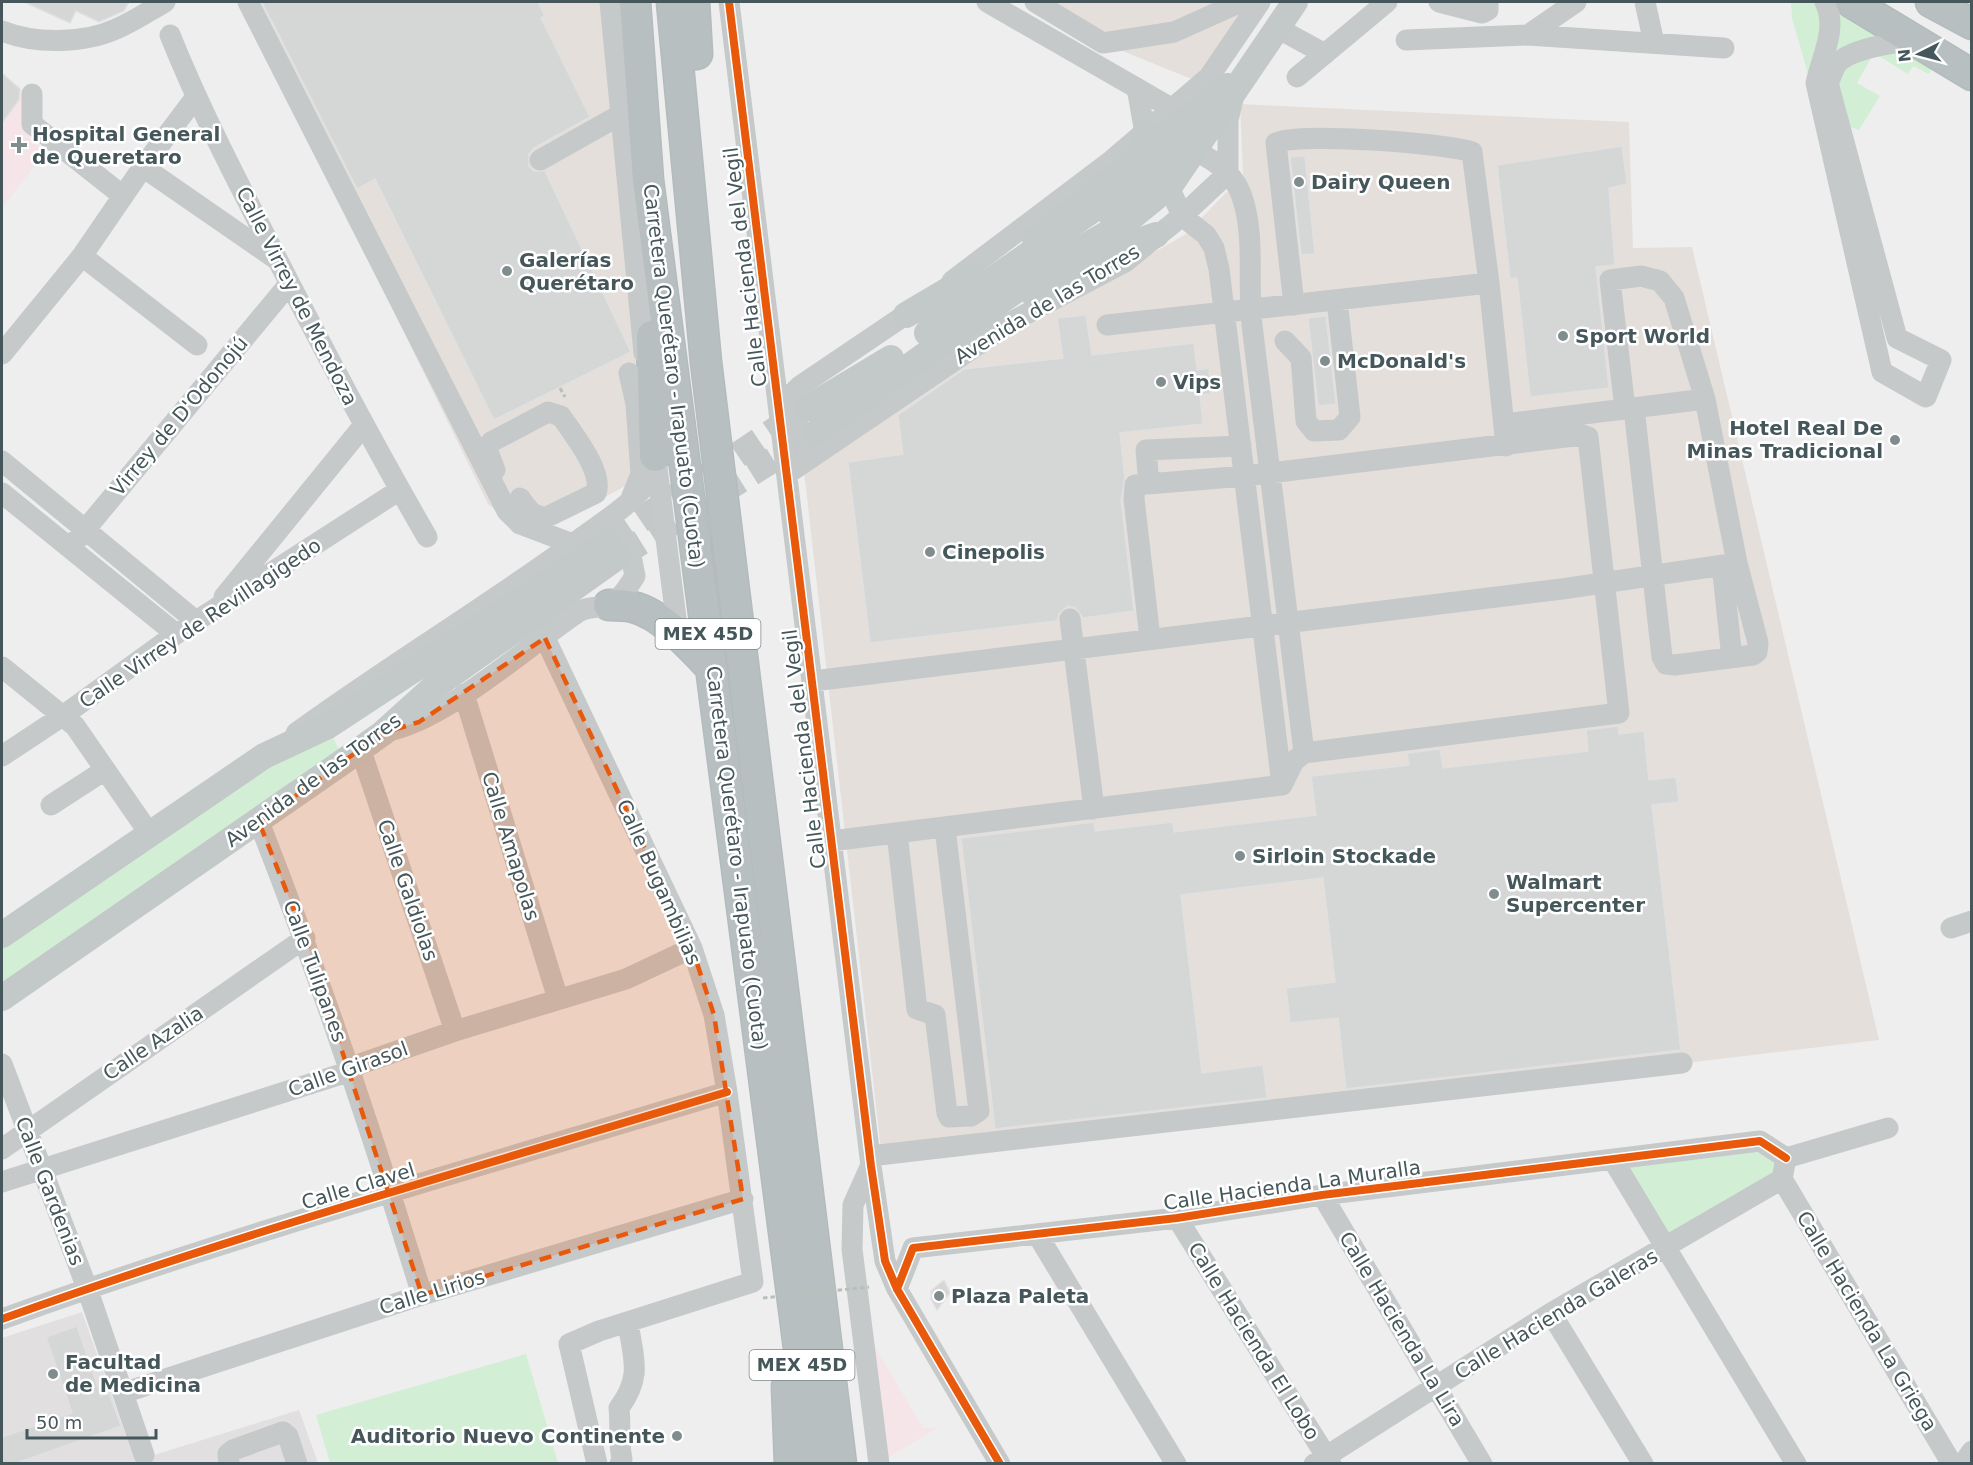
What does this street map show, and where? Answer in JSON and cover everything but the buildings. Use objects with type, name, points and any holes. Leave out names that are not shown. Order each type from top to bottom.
[{"type":"highway","name":"Carretera Querétaro - Irapuato (Cuota)","points":[[635,2],[648,180],[814,1464]]},
{"type":"highway","name":"Carretera Querétaro - Irapuato (Cuota)","points":[[672,2],[706,362],[841,1464]]},
{"type":"highway","points":[[694,2],[707,205],[706,362]]},
{"type":"highway","points":[[1851,2],[1971,75]]},
{"type":"highway","points":[[1931,2],[1970,22]]},
{"type":"highway","points":[[648,180],[655,464]]},
{"type":"highway","points":[[609,605],[634,607],[678,634],[712,669]]},
{"type":"highway","points":[[790,1266],[787,1396],[790,1464]]},
{"type":"main road","points":[[1038,258],[1117,211],[1134,196],[1232,90],[1284,2]]},
{"type":"main road","points":[[906,315],[1038,258],[1122,225],[1170,186],[1295,2]]},
{"type":"main road","points":[[927,333],[960,302],[1120,191],[1143,162],[1145,133]]},
{"type":"main road","points":[[967,326],[1109,252],[1156,235]]},
{"type":"main road","name":"Avenida de las Torres","points":[[818,442],[967,326],[1038,258]]},
{"type":"main road","name":"Avenida de las Torres","points":[[804,397],[867,374],[1038,258]]},
{"type":"main road","name":"Avenida de las Torres","points":[[2,998],[259,822],[383,733],[434,687],[610,540]]},
{"type":"main road","name":"Avenida de las Torres","points":[[2,935],[264,756],[328,726],[610,540]]},
{"type":"street","points":[[2,31],[14,36],[52,40],[80,38],[114,31],[138,10],[165,2]]},
{"type":"street","points":[[248,2],[513,505],[539,518],[547,517],[596,493],[599,484],[596,473],[561,416],[548,412],[488,445],[513,505],[520,524],[573,544]]},
{"type":"street","points":[[610,2],[655,464],[678,634]]},
{"type":"street","name":"Calle Hacienda del Vegil","points":[[729,2],[870,1161],[885,1261],[897,1289],[1000,1464]]},
{"type":"street","points":[[987,2],[1173,109],[1210,105],[1232,90],[1301,2]]},
{"type":"street","points":[[1035,2],[1103,44],[1174,32],[1248,5]]},
{"type":"street","points":[[1298,77],[1387,2]]},
{"type":"street","points":[[1439,2],[1482,12],[1488,10],[1488,2]]},
{"type":"street","points":[[1527,35],[1576,2]]},
{"type":"street","points":[[1645,2],[1654,44]]},
{"type":"street","points":[[1825,2],[1828,8],[1829,43],[1816,83],[1847,182],[1897,338],[1941,360],[1926,397],[1882,372],[1847,182],[1828,83],[1837,63],[1883,43],[1914,41]]},
{"type":"street","name":"Avenida de las Torres","points":[[779,407],[804,397],[906,315],[1145,133],[1209,77],[1248,5]]},
{"type":"street","points":[[1281,30],[1325,54]]},
{"type":"street","name":"Calle Virrey de Mendoza","points":[[170,35],[195,99],[289,284],[398,490],[427,537]]},
{"type":"street","points":[[1406,40],[1527,35],[1724,48]]},
{"type":"street","points":[[1092,62],[1103,44]]},
{"type":"street","points":[[1137,88],[1145,133],[1182,216],[1206,235],[1214,248],[1225,312],[1282,785]]},
{"type":"street","points":[[1228,172],[1228,120],[1232,90]]},
{"type":"street","points":[[32,94],[32,124],[123,196]]},
{"type":"street","points":[[2,354],[82,256],[143,167],[195,99]]},
{"type":"street","points":[[540,160],[620,115]]},
{"type":"street","points":[[1145,133],[1179,143],[1207,156],[1228,172],[1241,192],[1248,218],[1251,309],[1288,621],[1299,757],[1282,785]]},
{"type":"street","points":[[1294,304],[1276,143],[1311,139],[1428,145],[1472,152],[1490,283],[1506,446]]},
{"type":"street","points":[[143,167],[278,261]]},
{"type":"street","name":"Avenida de las Torres","points":[[787,474],[818,442],[1013,321],[1125,262],[1182,216],[1228,172]]},
{"type":"street","points":[[82,256],[197,345]]},
{"type":"street","points":[[1641,276],[1660,281],[1674,298],[1705,399],[1729,564],[1732,658],[1666,664],[1662,657],[1653,574],[1629,409],[1610,280],[1641,276]]},
{"type":"street","points":[[1107,325],[1490,283]]},
{"type":"street","name":"Virrey de D'Odonojú","points":[[70,548],[289,284]]},
{"type":"street","points":[[1285,341],[1301,358],[1306,421],[1314,431],[1339,430],[1350,417],[1337,300]]},
{"type":"street","points":[[628,505],[641,474],[636,404],[629,373]]},
{"type":"street","points":[[804,397],[797,420],[803,437],[818,442]]},
{"type":"street","points":[[1504,424],[1705,399]]},
{"type":"street","points":[[2,461],[83,531],[205,616],[364,425]]},
{"type":"street","points":[[1150,638],[1134,499],[1135,485],[1245,476],[1582,435],[1590,440],[1620,711],[1615,714],[1299,757]]},
{"type":"street","points":[[1149,484],[1146,450],[1241,446]]},
{"type":"street","name":"Avenida de las Torres","points":[[264,756],[338,703],[533,575],[573,544],[610,540],[628,505],[646,487],[655,464]]},
{"type":"street","name":"Calle Virrey de Revillagigedo","points":[[2,756],[64,715],[176,634],[398,490]]},
{"type":"street","points":[[2,493],[176,634]]},
{"type":"street","points":[[383,733],[401,730],[419,722],[464,694],[583,610],[609,605],[626,591],[635,576],[628,541],[610,540]]},
{"type":"street","points":[[813,681],[1729,564]]},
{"type":"street","points":[[1070,619],[1094,809]]},
{"type":"street","name":"Calle Bugambilias","points":[[545,638],[692,948],[714,1015],[758,1290]]},
{"type":"street","points":[[2,667],[64,715],[149,833]]},
{"type":"street","name":"Calle Amapolas","points":[[464,694],[558,999]]},
{"type":"street","name":"Calle Galdiolas","points":[[360,748],[455,1031]]},
{"type":"street","points":[[51,806],[105,770]]},
{"type":"street","points":[[831,841],[1282,785]]},
{"type":"street","name":"Calle Tulipanes","points":[[259,822],[305,938],[351,1071],[422,1294]]},
{"type":"street","points":[[897,833],[917,1010],[935,1015],[949,1117],[971,1116],[979,1111],[945,828]]},
{"type":"street","points":[[1951,927],[1971,921]]},
{"type":"street","name":"Calle Azalia","points":[[2,1149],[26,1130],[305,938]]},
{"type":"street","name":"Calle Girasol","points":[[2,1182],[351,1071],[360,1064],[455,1031],[626,979],[692,948]]},
{"type":"street","points":[[879,1464],[852,1249],[853,1205],[870,1161],[1682,1063]]},
{"type":"street","name":"Calle Gardenias","points":[[2,1064],[87,1288],[144,1455]]},
{"type":"street","name":"Calle Clavel","points":[[2,1319],[87,1288],[391,1193],[727,1092]]},
{"type":"street","name":"Calle Hacienda Galeras","points":[[1323,1461],[1551,1313],[1665,1249],[1784,1168],[1888,1128]]},
{"type":"street","name":"Calle Hacienda La Muralla","points":[[897,1289],[913,1248],[1178,1218],[1322,1195],[1760,1141],[1784,1168]]},
{"type":"street","points":[[1613,1160],[1796,1464]]},
{"type":"street","name":"Calle Hacienda La Griega","points":[[1784,1168],[1952,1464]]},
{"type":"street","name":"Calle Hacienda La Lira","points":[[1322,1195],[1482,1464]]},
{"type":"street","name":"Calle Lirios","points":[[123,1393],[422,1294],[742,1199]]},
{"type":"street","name":"Calle Hacienda El Lobo","points":[[1178,1218],[1323,1461]]},
{"type":"street","points":[[1037,1234],[1176,1464]]},
{"type":"street","points":[[597,1464],[569,1344],[628,1322],[758,1290]]},
{"type":"street","points":[[1551,1313],[1643,1464]]},
{"type":"street","points":[[620,1464],[622,1459],[619,1446],[621,1426],[619,1408],[632,1391],[635,1370],[628,1322]]},
{"type":"street","points":[[229,1464],[228,1454],[232,1450],[283,1432],[288,1436],[297,1464]]},
{"type":"street","points":[[1963,1464],[1971,1451]]},
{"type":"path","points":[[758,1290],[869,1287]]},
{"type":"highlighted area","points":[[545,638],[692,948],[714,1015],[743,1199],[422,1295],[305,938],[259,822],[383,733],[419,722]]},
{"type":"shaded area","name":"Galerías Querétaro","points":[[242,2],[603,2],[648,474],[562,520],[511,524],[488,504]]},
{"type":"shaded area","points":[[1035,2],[1257,2],[1208,77],[1189,78],[1103,43]]},
{"type":"shaded area","name":"Hospital General de Queretaro","points":[[2,73],[24,93],[28,137],[45,152],[2,208]]},
{"type":"shaded area","points":[[1240,104],[1629,122],[1633,248],[1692,247],[1879,1040],[882,1159],[804,471],[961,364],[1186,234],[1243,175]]},
{"type":"shaded area","name":"Facultad de Medicina","points":[[82,1312],[135,1461],[299,1410],[318,1463],[2,1463],[2,1338]]},
{"type":"shaded area","points":[[875,1347],[923,1428],[937,1428],[879,1463],[858,1357]]},
{"type":"green space","points":[[1791,2],[1849,2],[1937,59],[1929,74],[1913,66],[1908,74],[1874,53],[1857,83],[1880,96],[1859,130],[1820,116],[1792,18]]},
{"type":"green space","points":[[328,726],[344,761],[2,998],[2,935]]},
{"type":"green space","points":[[1760,1141],[1786,1158],[1782,1179],[1665,1249],[1613,1160]]},
{"type":"green space","points":[[526,1354],[558,1463],[330,1463],[316,1415]]},
{"type":"tunnel","points":[[608,542],[800,413]]},
{"type":"tunnel","points":[[619,556],[814,434]]},
{"type":"cycle path","points":[[729,2],[871,1166],[885,1261],[897,1289],[1000,1464]]},
{"type":"cycle path","points":[[2,1319],[272,1229],[727,1092]]},
{"type":"cycle path","points":[[897,1289],[913,1248],[1177,1218],[1322,1195],[1760,1141],[1786,1158]]},
{"type":"place","name":"Hospital General de Queretaro","points":[[19,145]]},
{"type":"place","name":"Dairy Queen","points":[[1299,182]]},
{"type":"place","name":"Galerías Querétaro","points":[[507,271]]},
{"type":"place","name":"Sport World","points":[[1563,336]]},
{"type":"place","name":"McDonald's","points":[[1325,361]]},
{"type":"place","name":"Vips","points":[[1161,382]]},
{"type":"place","name":"Hotel Real De Minas Tradicional","points":[[1895,440]]},
{"type":"place","name":"Cinepolis","points":[[930,552]]},
{"type":"place","name":"Sirloin Stockade","points":[[1240,856]]},
{"type":"place","name":"Walmart Supercenter","points":[[1494,894]]},
{"type":"place","name":"Plaza Paleta","points":[[939,1296]]},
{"type":"place","name":"Facultad de Medicina","points":[[53,1374]]},
{"type":"place","name":"Auditorio Nuevo Continente","points":[[677,1436]]}]
